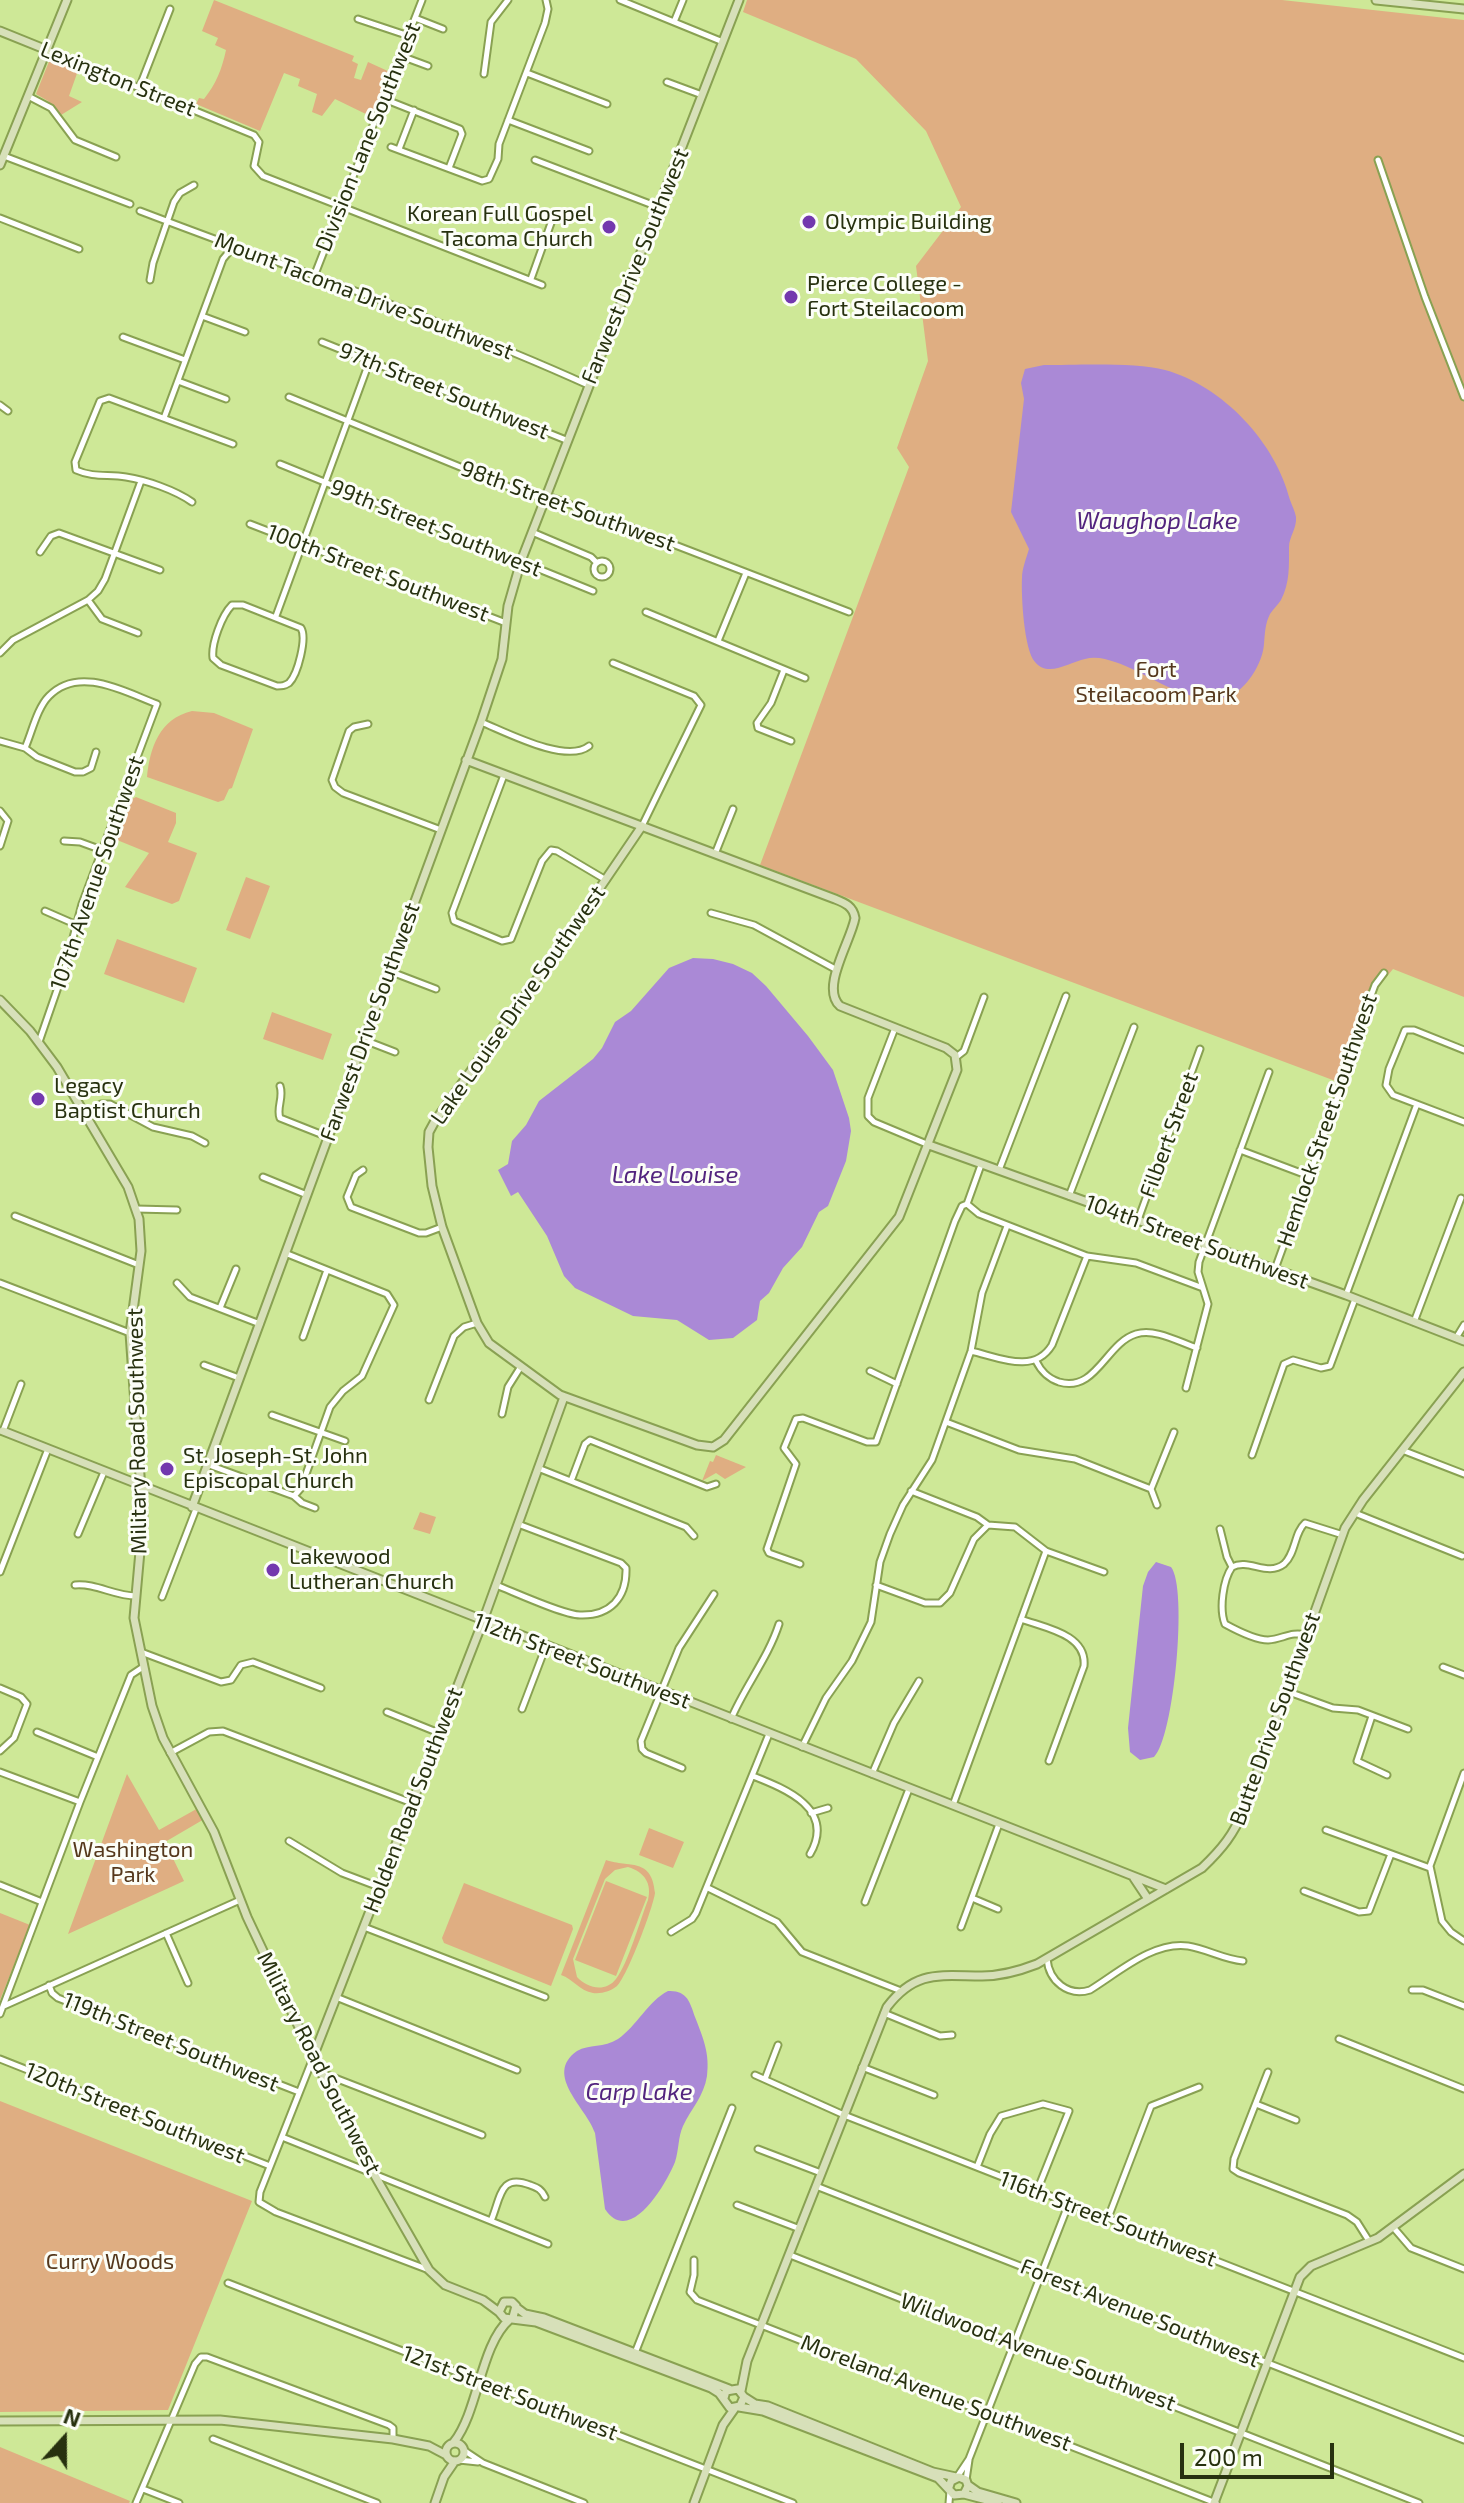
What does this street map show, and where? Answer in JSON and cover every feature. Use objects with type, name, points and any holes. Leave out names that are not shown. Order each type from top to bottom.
[{"type":"street","points":[[0,165],[67,0]]},
{"type":"street","name":"Division Lane Southwest","points":[[314,275],[422,0]]},
{"type":"street","points":[[484,74],[491,22],[508,0]]},
{"type":"street","points":[[391,147],[482,181],[487,180],[498,159],[499,144],[548,14],[546,0]]},
{"type":"street","points":[[620,0],[723,42]]},
{"type":"street","points":[[674,22],[683,0]]},
{"type":"street","name":"Farwest Drive Southwest","points":[[162,1597],[481,722],[502,659],[508,606],[521,561],[739,0]]},
{"type":"street","points":[[1376,0],[1464,9]]},
{"type":"street","points":[[140,86],[170,9]]},
{"type":"street","points":[[415,18],[443,29]]},
{"type":"street","points":[[358,19],[409,36]]},
{"type":"street","name":"Lexington Street","points":[[0,31],[254,135],[259,142],[254,163],[257,171],[341,206]]},
{"type":"street","points":[[401,56],[428,66]]},
{"type":"street","points":[[527,73],[607,104]]},
{"type":"street","points":[[667,82],[702,95]]},
{"type":"street","points":[[28,96],[51,108],[75,140],[116,157]]},
{"type":"street","points":[[384,99],[460,129],[462,134],[449,168]]},
{"type":"street","points":[[399,149],[414,110]]},
{"type":"street","points":[[508,120],[589,151]]},
{"type":"street","points":[[4,156],[130,204]]},
{"type":"street","points":[[535,160],[658,207]]},
{"type":"street","points":[[1378,160],[1430,312],[1464,397]]},
{"type":"street","points":[[150,280],[153,263],[178,196],[194,185]]},
{"type":"street","points":[[341,206],[542,285]]},
{"type":"street","name":"Mount Tacoma Drive Southwest","points":[[140,211],[496,345],[588,385]]},
{"type":"street","points":[[0,218],[79,249]]},
{"type":"street","points":[[531,279],[551,223]]},
{"type":"street","points":[[164,418],[223,259],[233,247]]},
{"type":"street","points":[[202,316],[245,332]]},
{"type":"street","points":[[123,337],[185,360]]},
{"type":"street","name":"97th Street Southwest","points":[[322,342],[566,440]]},
{"type":"street","points":[[276,616],[370,360]]},
{"type":"street","points":[[178,381],[226,399]]},
{"type":"street","name":"98th Street Southwest","points":[[289,397],[545,499],[553,498],[849,612]]},
{"type":"street","points":[[192,502],[141,481],[93,476],[75,468],[97,405],[103,398],[233,444]]},
{"type":"street","points":[[0,405],[8,411]]},
{"type":"street","name":"99th Street Southwest","points":[[280,464],[593,591]]},
{"type":"street","points":[[0,653],[13,640],[88,600],[104,583],[141,481]]},
{"type":"street","name":"100th Street Southwest","points":[[250,524],[506,623]]},
{"type":"street","points":[[532,532],[591,557],[597,563]]},
{"type":"street","points":[[40,552],[49,538],[59,533],[160,570]]},
{"type":"street","points":[[718,641],[746,573]]},
{"type":"street","points":[[88,600],[102,619],[138,633]]},
{"type":"street","points":[[232,605],[243,605],[276,616],[304,632],[305,639],[293,677],[286,685],[277,686],[221,665],[213,658],[226,611],[232,605]]},
{"type":"street","points":[[646,612],[805,678]]},
{"type":"street","points":[[613,663],[694,696],[700,702],[700,709],[642,826]]},
{"type":"street","points":[[784,670],[771,703],[757,725],[791,741]]},
{"type":"street","name":"107th Avenue Southwest","points":[[25,748],[49,696],[82,680],[157,704],[102,850],[39,1042]]},
{"type":"street","points":[[481,722],[558,751],[573,752],[589,746]]},
{"type":"street","points":[[368,724],[349,731],[332,784],[343,793],[441,830]]},
{"type":"street","points":[[0,741],[25,748],[37,757],[80,772],[91,768],[96,752]]},
{"type":"street","points":[[466,760],[849,906],[855,914],[854,923],[832,988],[835,1002],[840,1006],[946,1048],[955,1058],[964,1051],[984,997]]},
{"type":"street","points":[[504,775],[452,913],[454,921],[492,938],[510,940],[542,861],[551,850],[606,880]]},
{"type":"street","points":[[715,854],[733,809]]},
{"type":"street","points":[[0,811],[6,816],[7,827],[0,846]]},
{"type":"street","name":"Lake Louise Drive Southwest","points":[[642,826],[432,1126],[428,1138],[429,1163],[442,1227],[477,1323],[489,1343],[520,1368],[564,1397],[697,1445],[713,1447],[721,1443],[899,1217],[957,1070],[955,1058]]},
{"type":"street","points":[[64,841],[80,842],[102,850]]},
{"type":"street","points":[[45,911],[77,925]]},
{"type":"street","points":[[711,913],[754,925],[837,970]]},
{"type":"street","points":[[389,971],[436,989]]},
{"type":"street","name":"Hemlock Street Southwest","points":[[1275,1269],[1339,1093],[1344,1067],[1376,982],[1384,973]]},
{"type":"street","points":[[998,1171],[1066,996]]},
{"type":"street","name":"Military Road Southwest","points":[[0,1000],[39,1042],[86,1113],[128,1187],[136,1209],[141,1242],[130,1333],[143,1518],[134,1618],[154,1713],[170,1753],[214,1832],[240,1900],[313,2057],[429,2270]]},
{"type":"street","points":[[1069,1196],[1134,1027]]},
{"type":"street","points":[[895,1028],[868,1098],[867,1113],[874,1122],[929,1145]]},
{"type":"street","points":[[1464,1050],[1414,1030],[1404,1031],[1386,1085],[1393,1095],[1464,1122]]},
{"type":"street","points":[[364,1040],[395,1052]]},
{"type":"street","name":"Filbert Street","points":[[1138,1220],[1200,1049]]},
{"type":"street","points":[[1186,1388],[1208,1308],[1198,1272],[1269,1072]]},
{"type":"street","points":[[280,1086],[283,1099],[278,1113],[280,1118],[328,1137]]},
{"type":"street","points":[[86,1113],[101,1104],[110,1104],[153,1127],[192,1136],[205,1143]]},
{"type":"street","points":[[1346,1295],[1417,1104]]},
{"type":"street","name":"104th Street Southwest","points":[[929,1145],[1346,1295],[1460,1340]]},
{"type":"street","points":[[1240,1150],[1309,1176]]},
{"type":"street","points":[[800,1564],[768,1551],[767,1545],[796,1464],[784,1448],[793,1424],[800,1417],[874,1443],[959,1210],[967,1204],[981,1165]]},
{"type":"street","points":[[363,1170],[356,1175],[347,1202],[354,1209],[419,1233],[442,1227]]},
{"type":"street","points":[[263,1177],[307,1195]]},
{"type":"street","points":[[1414,1322],[1461,1198]]},
{"type":"street","points":[[967,1204],[974,1212],[1087,1256],[1136,1263],[1204,1288]]},
{"type":"street","points":[[136,1209],[177,1210]]},
{"type":"street","points":[[15,1216],[139,1265]]},
{"type":"street","points":[[802,1747],[826,1698],[852,1661],[869,1628],[876,1585],[890,1534],[911,1491],[930,1465],[971,1351],[982,1293],[1007,1226]]},
{"type":"street","points":[[285,1253],[387,1294],[393,1300],[393,1309],[362,1376],[333,1402],[301,1488],[294,1496]]},
{"type":"street","points":[[971,1351],[1017,1362],[1036,1361],[1052,1345],[1087,1256]]},
{"type":"street","points":[[220,1308],[236,1269]]},
{"type":"street","points":[[303,1337],[327,1270]]},
{"type":"street","points":[[0,1283],[130,1333]]},
{"type":"street","points":[[177,1283],[187,1296],[260,1324]]},
{"type":"street","points":[[1252,1455],[1284,1364],[1293,1360],[1321,1368],[1330,1366],[1355,1299]]},
{"type":"street","points":[[429,1400],[454,1336],[464,1327],[477,1323]]},
{"type":"street","points":[[1460,1340],[1464,1325]]},
{"type":"street","points":[[1036,1361],[1047,1376],[1069,1383],[1086,1379],[1118,1346],[1138,1333],[1159,1334],[1197,1348]]},
{"type":"street","points":[[204,1365],[240,1379]]},
{"type":"street","points":[[502,1414],[508,1387],[520,1368]]},
{"type":"street","points":[[870,1371],[897,1384]]},
{"type":"street","name":"Butte Drive Southwest","points":[[736,2391],[884,2013],[901,1991],[931,1976],[1004,1974],[1047,1959],[1202,1868],[1219,1853],[1232,1835],[1343,1535],[1354,1513],[1464,1372]]},
{"type":"street","points":[[2,1431],[21,1384]]},
{"type":"street","name":"Holden Road Southwest","points":[[429,2270],[290,2218],[259,2202],[270,2166],[483,1621],[564,1397]]},
{"type":"street","points":[[272,1415],[345,1441]]},
{"type":"street","points":[[946,1422],[1019,1450],[1075,1459],[1151,1489]]},
{"type":"street","name":"112th Street Southwest","points":[[2,1431],[1166,1889]]},
{"type":"street","points":[[1157,1505],[1151,1489],[1174,1432]]},
{"type":"street","points":[[571,1481],[587,1442],[592,1440],[707,1487],[716,1484]]},
{"type":"street","points":[[0,1572],[48,1449]]},
{"type":"street","points":[[1402,1450],[1464,1474]]},
{"type":"street","points":[[209,1465],[294,1496],[315,1508]]},
{"type":"street","points":[[538,1468],[686,1527],[694,1536]]},
{"type":"street","points":[[78,1534],[104,1472]]},
{"type":"street","points":[[911,1491],[977,1517],[988,1525],[1015,1527],[1046,1551],[1104,1572]]},
{"type":"street","points":[[1354,1513],[1462,1556]]},
{"type":"street","points":[[1306,1635],[1294,1633],[1266,1640],[1225,1624],[1222,1618],[1227,1577],[1232,1567],[1243,1563],[1265,1569],[1283,1564],[1305,1523],[1343,1535]]},
{"type":"street","points":[[496,1585],[578,1615],[615,1605],[623,1589],[626,1568],[614,1560],[518,1524]]},
{"type":"street","points":[[876,1585],[915,1600],[936,1604],[948,1597],[971,1543],[988,1525]]},
{"type":"street","points":[[1220,1529],[1232,1567]]},
{"type":"street","points":[[953,1806],[1046,1551]]},
{"type":"street","points":[[75,1585],[136,1596]]},
{"type":"street","points":[[682,1768],[646,1753],[641,1745],[660,1691],[686,1635],[714,1594]]},
{"type":"street","points":[[1021,1619],[1072,1639],[1081,1647],[1084,1656],[1084,1666],[1049,1761]]},
{"type":"street","points":[[731,1719],[779,1624]]},
{"type":"street","points":[[522,1709],[546,1646]]},
{"type":"street","points":[[141,1652],[221,1682],[231,1680],[241,1665],[253,1662],[321,1688]]},
{"type":"street","points":[[0,2014],[131,1675],[143,1667]]},
{"type":"street","points":[[1443,1667],[1464,1675]]},
{"type":"street","points":[[872,1774],[894,1723],[919,1681]]},
{"type":"street","points":[[0,1688],[27,1702],[17,1733],[11,1743],[0,1751]]},
{"type":"street","points":[[1286,1691],[1408,1729]]},
{"type":"street","points":[[387,1712],[439,1733]]},
{"type":"street","points":[[1372,1716],[1357,1760],[1387,1775]]},
{"type":"street","points":[[170,1753],[209,1732],[226,1731],[412,1803]]},
{"type":"street","points":[[37,1732],[98,1757]]},
{"type":"street","points":[[671,1932],[692,1919],[708,1888],[769,1734]]},
{"type":"street","points":[[0,1773],[80,1802]]},
{"type":"street","points":[[1464,1773],[1431,1868],[1442,1921],[1464,1941]]},
{"type":"street","points":[[753,1776],[791,1791],[804,1802],[816,1825],[816,1841],[810,1854]]},
{"type":"street","points":[[865,1902],[909,1789]]},
{"type":"street","points":[[811,1813],[828,1808]]},
{"type":"street","points":[[961,1927],[999,1824]]},
{"type":"street","points":[[1326,1830],[1431,1868]]},
{"type":"street","points":[[289,1841],[342,1873],[379,1887]]},
{"type":"street","points":[[1304,1891],[1359,1912],[1367,1912],[1391,1854]]},
{"type":"street","points":[[1133,1876],[1148,1899]]},
{"type":"street","points":[[0,1885],[42,1902]]},
{"type":"street","points":[[708,1888],[777,1922],[802,1952],[901,1991]]},
{"type":"street","points":[[972,1898],[998,1909]]},
{"type":"street","points":[[3,2006],[240,1900]]},
{"type":"street","points":[[364,1927],[545,1997]]},
{"type":"street","points":[[166,1933],[188,1983]]},
{"type":"street","points":[[1047,1959],[1056,1982],[1080,1993],[1150,1953],[1169,1946],[1192,1947],[1225,1959],[1243,1961]]},
{"type":"street","name":"119th Street Southwest","points":[[49,1985],[58,1998],[299,2092]]},
{"type":"street","points":[[1412,1990],[1423,1990],[1464,2006]]},
{"type":"street","points":[[336,1997],[517,2070]]},
{"type":"street","points":[[884,2013],[940,2036],[952,2035]]},
{"type":"street","points":[[303,2036],[321,2035]]},
{"type":"street","points":[[1339,2039],[1464,2089]]},
{"type":"street","points":[[765,2079],[778,2045]]},
{"type":"street","name":"120th Street Southwest","points":[[0,2059],[270,2166]]},
{"type":"street","points":[[862,2067],[934,2095]]},
{"type":"street","points":[[321,2072],[482,2135]]},
{"type":"street","points":[[1268,2072],[1232,2163],[1233,2169],[1347,2215],[1357,2222],[1369,2241]]},
{"type":"street","name":"116th Street Southwest","points":[[755,2075],[844,2115],[1464,2358]]},
{"type":"street","points":[[1108,2218],[1151,2106],[1199,2087]]},
{"type":"street","points":[[977,2167],[1001,2116],[1043,2104],[1069,2111],[1037,2191]]},
{"type":"street","points":[[1256,2104],[1296,2120]]},
{"type":"street","points":[[635,2354],[732,2108]]},
{"type":"street","points":[[282,2137],[548,2244]]},
{"type":"street","points":[[758,2149],[821,2173]]},
{"type":"street","points":[[1215,2503],[1293,2291],[1304,2272],[1393,2227],[1464,2174]]},
{"type":"street","points":[[491,2221],[505,2185],[511,2181],[517,2180],[538,2189],[545,2197]]},
{"type":"street","name":"Forest Avenue Southwest","points":[[816,2186],[1464,2440]]},
{"type":"street","points":[[952,2503],[950,2488],[969,2459],[1069,2203]]},
{"type":"street","points":[[737,2205],[800,2229]]},
{"type":"street","points":[[1393,2227],[1411,2248],[1464,2269]]},
{"type":"street","name":"Wildwood Avenue Southwest","points":[[790,2255],[1419,2503]]},
{"type":"street","name":"Moreland Avenue Southwest","points":[[694,2260],[692,2296],[1215,2503]]},
{"type":"street","points":[[429,2270],[445,2285],[483,2300],[512,2302],[525,2314],[544,2318],[736,2391],[755,2404],[768,2406],[933,2472],[956,2477],[978,2492],[1016,2503]]},
{"type":"street","name":"121st Street Southwest","points":[[228,2283],[793,2503]]},
{"type":"street","points":[[483,2300],[499,2313],[536,2322],[711,2388],[724,2401],[737,2407],[763,2411],[938,2478],[954,2495],[998,2503]]},
{"type":"street","points":[[498,2335],[499,2313],[504,2302]]},
{"type":"street","points":[[435,2503],[498,2335],[517,2308]]},
{"type":"street","points":[[136,2503],[190,2375],[201,2357],[387,2424],[393,2428],[393,2439]]},
{"type":"street","points":[[723,2425],[724,2401],[736,2391]]},
{"type":"street","points":[[694,2503],[723,2425],[737,2407],[736,2391]]},
{"type":"street","points":[[0,2421],[173,2419],[254,2423],[429,2446],[458,2446],[483,2463],[584,2503]]},
{"type":"street","points":[[213,2439],[377,2503]]},
{"type":"street","points":[[429,2446],[452,2459],[483,2463]]},
{"type":"street","points":[[452,2459],[458,2446]]},
{"type":"street","points":[[952,2503],[962,2495],[967,2483],[969,2459]]},
{"type":"street","points":[[143,2489],[179,2503]]},
{"type":"green space","points":[[214,0],[354,56],[352,61],[358,64],[354,78],[361,80],[368,62],[390,72],[372,117],[335,99],[322,116],[312,112],[317,94],[298,86],[300,79],[284,73],[260,131],[196,104],[199,98],[204,99],[215,82],[226,50],[215,45],[218,38],[202,31]]},
{"type":"green space","name":"Fort Steilacoom Park","points":[[747,0],[1282,0],[1464,20],[1464,997],[1393,969],[1371,996],[1338,1082],[760,865],[909,467],[897,448],[928,361],[916,266],[961,207],[926,131],[856,59],[743,12]]},
{"type":"green space","points":[[52,54],[80,65],[69,96],[82,102],[61,115],[36,94]]},
{"type":"green space","points":[[192,711],[214,713],[253,729],[232,788],[224,800],[218,802],[147,777],[158,736],[171,721]]},
{"type":"green space","points":[[136,797],[176,813],[176,823],[168,842],[197,853],[179,901],[172,904],[125,887],[149,853],[117,840],[132,799]]},
{"type":"green space","points":[[246,877],[270,886],[250,939],[226,930]]},
{"type":"green space","points":[[117,939],[197,968],[184,1003],[104,974]]},
{"type":"green space","points":[[272,1012],[332,1034],[323,1060],[263,1039]]},
{"type":"green space","points":[[716,1455],[746,1467],[725,1479],[716,1473],[702,1481],[710,1461],[713,1462]]},
{"type":"green space","points":[[420,1512],[436,1517],[430,1534],[413,1529]]},
{"type":"green space","name":"Washington Park","points":[[127,1774],[159,1830],[200,1807],[206,1818],[165,1842],[184,1881],[68,1934]]},
{"type":"green space","points":[[649,1828],[684,1842],[673,1868],[639,1855]]},
{"type":"green space","points":[[606,1860],[644,1869],[653,1882],[655,1893],[633,1957],[617,1986],[606,1992],[593,1993],[561,1975]],"holes":[[[628,1867],[646,1879],[648,1900],[634,1941],[616,1979],[607,1986],[591,1986],[577,1977],[573,1959],[605,1879],[615,1870]]]},
{"type":"green space","points":[[606,1881],[647,1897],[616,1976],[575,1960]]},
{"type":"green space","points":[[464,1883],[572,1925],[551,1986],[444,1943],[442,1938]]},
{"type":"green space","points":[[0,1913],[30,1925],[0,2000]]},
{"type":"green space","name":"Curry Woods","points":[[0,2101],[252,2201],[168,2410],[0,2412]]},
{"type":"green space","points":[[0,2447],[130,2501],[0,2503]]},
{"type":"water","name":"Waughop Lake","points":[[1044,365],[1138,366],[1165,370],[1186,378],[1226,403],[1260,438],[1273,458],[1296,517],[1289,543],[1287,581],[1281,600],[1268,618],[1256,670],[1239,690],[1225,697],[1209,699],[1177,691],[1104,659],[1089,658],[1046,669],[1040,667],[1031,656],[1022,597],[1023,571],[1029,549],[1011,512],[1024,399],[1021,383],[1025,369]]},
{"type":"water","name":"Lake Louise","points":[[693,958],[733,964],[752,973],[766,986],[833,1070],[851,1131],[846,1161],[828,1206],[819,1212],[802,1247],[760,1301],[757,1320],[733,1338],[709,1340],[677,1320],[633,1316],[575,1288],[564,1276],[547,1236],[518,1192],[511,1196],[498,1170],[508,1164],[512,1141],[526,1125],[539,1101],[593,1059],[615,1022],[631,1011],[669,968]]},
{"type":"water","points":[[1156,1562],[1171,1567],[1176,1580],[1176,1663],[1173,1694],[1161,1744],[1154,1757],[1140,1760],[1130,1752],[1128,1728],[1143,1586]]},
{"type":"water","name":"Carp Lake","points":[[668,1991],[684,1995],[691,2006],[707,2053],[705,2083],[683,2126],[675,2162],[664,2184],[636,2217],[625,2221],[615,2219],[605,2209],[595,2133],[570,2092],[564,2070],[577,2051],[618,2039],[654,2001]]},
{"type":"place","name":"Olympic Building","points":[[809,222]]},
{"type":"place","name":"Korean Full Gospel Tacoma Church","points":[[609,227]]},
{"type":"place","name":"Pierce College - Fort Steilacoom","points":[[791,297]]},
{"type":"place","name":"Legacy Baptist Church","points":[[38,1099]]},
{"type":"place","name":"St. Joseph-St. John Episcopal Church","points":[[167,1469]]},
{"type":"place","name":"Lakewood Lutheran Church","points":[[273,1570]]}]
